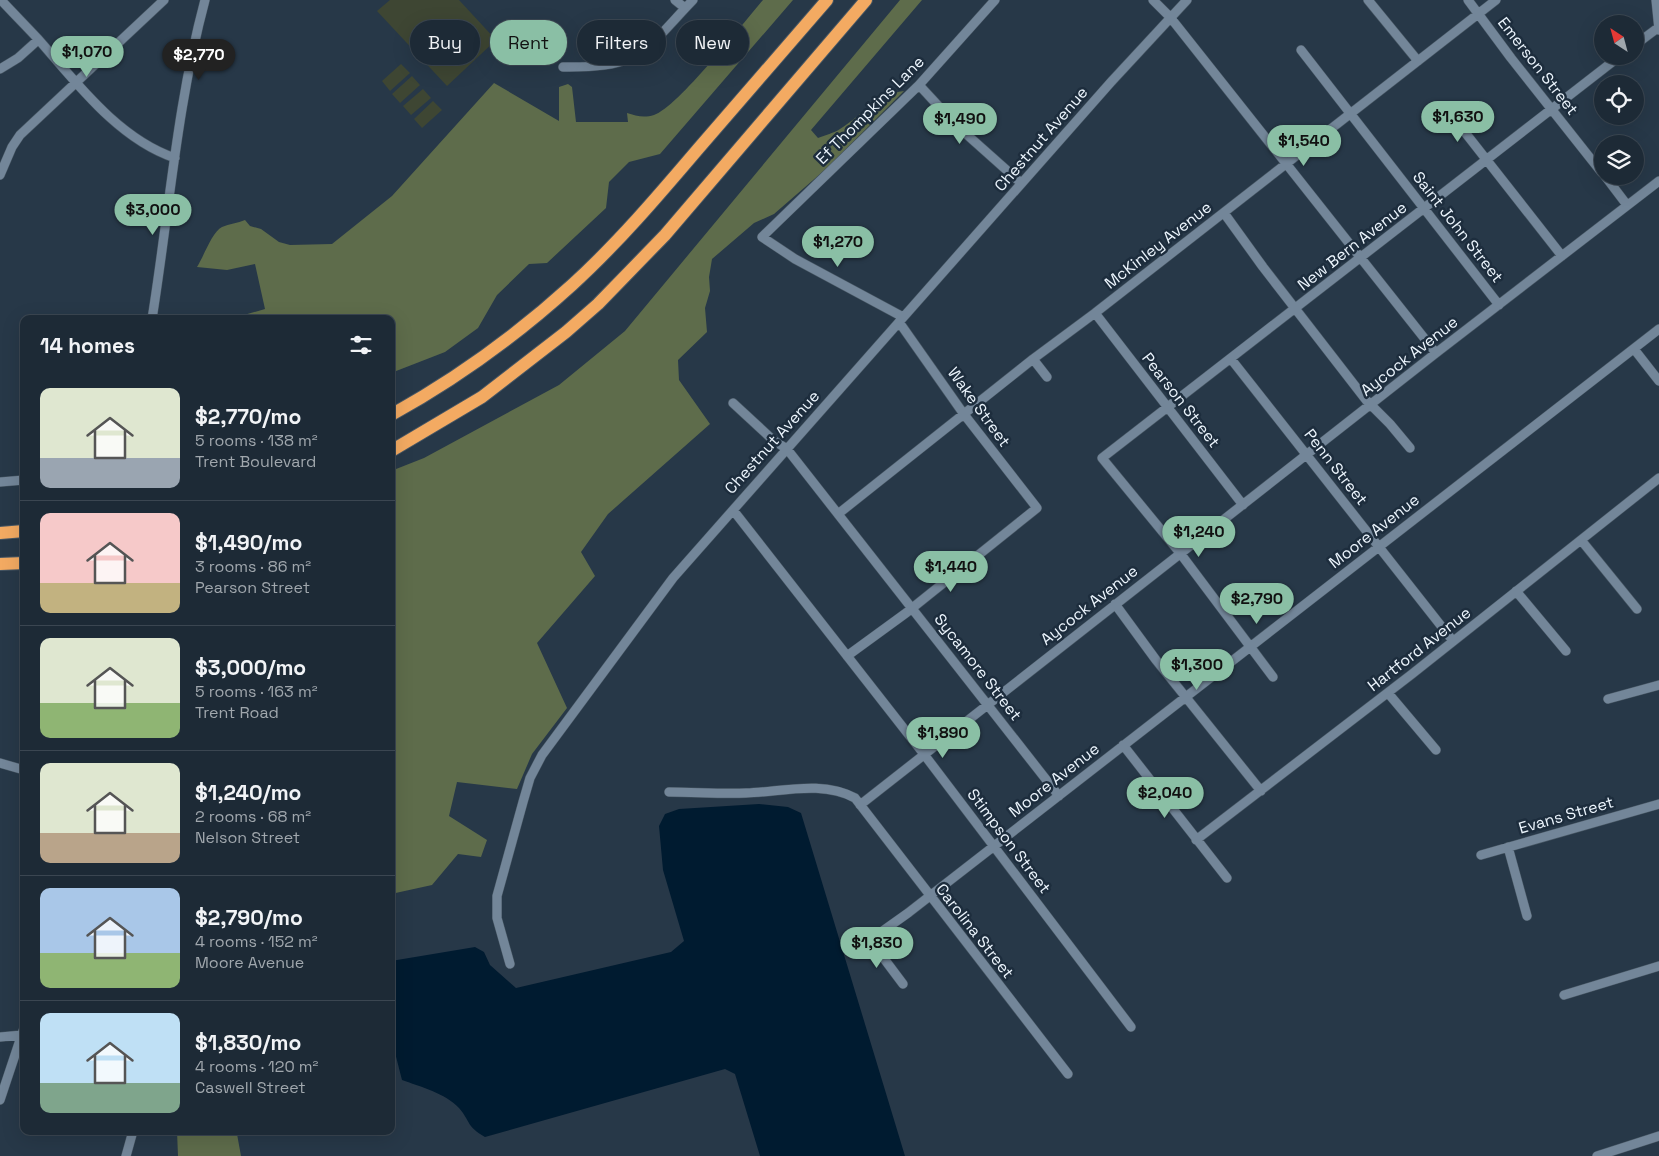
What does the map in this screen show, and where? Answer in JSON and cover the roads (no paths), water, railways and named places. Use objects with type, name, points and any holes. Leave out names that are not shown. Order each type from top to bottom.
[{"type":"highway","points":[[395,413],[444,384],[477,361],[510,337],[572,285],[657,197],[827,0]]},
{"type":"highway","points":[[395,449],[447,419],[489,391],[566,332],[598,304],[665,234],[866,0]]},
{"type":"highway","points":[[0,533],[20,531]]},
{"type":"highway","points":[[0,564],[20,563]]},
{"type":"street","points":[[1,0],[75,84],[138,140],[156,151],[175,158]]},
{"type":"street","points":[[0,175],[12,147],[20,135],[164,0]]},
{"type":"street","points":[[75,84],[88,80],[172,0]]},
{"type":"street","points":[[153,315],[192,54],[205,0]]},
{"type":"street","points":[[675,0],[685,8]]},
{"type":"street","points":[[564,67],[602,66],[621,63],[640,55],[656,41],[693,0]]},
{"type":"street","name":"Ef Thompkins Lane","points":[[762,236],[919,85],[995,0]]},
{"type":"street","points":[[1153,0],[1170,17],[1436,353]]},
{"type":"street","name":"Chestnut Avenue","points":[[510,964],[499,925],[497,896],[522,802],[538,763],[673,578],[1021,183],[1187,0]]},
{"type":"street","points":[[1368,0],[1418,61]]},
{"type":"street","name":"Emerson Street","points":[[1468,0],[1594,163]]},
{"type":"street","name":"McKinley Avenue","points":[[838,514],[1032,359],[1095,313],[1496,0]]},
{"type":"street","points":[[1644,39],[1659,28],[1656,0]]},
{"type":"street","points":[[0,69],[18,58],[38,40]]},
{"type":"street","name":"Saint John Street","points":[[1301,50],[1499,305]]},
{"type":"street","name":"New Bern Avenue","points":[[1180,553],[1102,458],[1168,409],[1608,65]]},
{"type":"street","points":[[919,85],[956,125],[1021,183]]},
{"type":"street","points":[[1449,112],[1562,256]]},
{"type":"street","name":"Aycock Avenue","points":[[860,804],[1306,454],[1659,181]]},
{"type":"street","points":[[1612,185],[1627,205]]},
{"type":"street","points":[[1224,213],[1295,309],[1370,405],[1390,424],[1410,448]]},
{"type":"street","name":"Wake Street","points":[[762,236],[795,259],[901,320],[963,413],[1037,508],[912,609]]},
{"type":"street","name":"Pearson Street","points":[[1095,313],[1243,504]]},
{"type":"street","name":"Moore Avenue","points":[[903,984],[870,940],[1059,796],[1659,329]]},
{"type":"street","points":[[1634,349],[1659,381]]},
{"type":"street","name":"Penn Street","points":[[1231,358],[1453,641]]},
{"type":"street","points":[[1032,359],[1047,377]]},
{"type":"street","name":"Sycamore Street","points":[[733,403],[773,440],[787,449],[1059,796]]},
{"type":"street","name":"Hartford Avenue","points":[[1196,840],[1388,693],[1659,478]]},
{"type":"street","points":[[0,482],[20,480]]},
{"type":"street","name":"Stimpson Street","points":[[733,510],[923,753],[1131,1027]]},
{"type":"street","points":[[1582,540],[1637,609]]},
{"type":"street","points":[[1180,553],[1273,677]]},
{"type":"street","points":[[1516,591],[1566,651]]},
{"type":"street","points":[[1115,604],[1261,791]]},
{"type":"street","points":[[847,656],[912,609]]},
{"type":"street","points":[[1608,699],[1659,685]]},
{"type":"street","points":[[1388,693],[1436,750]]},
{"type":"street","points":[[1124,745],[1227,878]]},
{"type":"street","points":[[0,762],[20,769]]},
{"type":"street","points":[[669,792],[744,793],[817,788],[843,792],[855,798],[860,804]]},
{"type":"street","name":"Carolina Street","points":[[860,804],[1068,1074]]},
{"type":"street","name":"Evans Street","points":[[1481,855],[1659,804]]},
{"type":"street","points":[[1508,848],[1527,916]]},
{"type":"street","points":[[1564,995],[1659,966]]},
{"type":"street","points":[[0,1037],[20,1032]]},
{"type":"street","points":[[0,1100],[20,1040]]},
{"type":"street","points":[[126,1156],[132,1135]]},
{"type":"street","points":[[1597,1156],[1659,1136]]},
{"type":"water","points":[[759,804],[788,807],[801,813],[905,1156],[760,1156],[735,1074],[725,1069],[485,1137],[469,1124],[459,1108],[447,1098],[402,1080],[395,1053],[395,960],[475,947],[484,952],[490,965],[516,988],[671,952],[684,941],[663,870],[659,826],[665,814],[679,809]]}]
